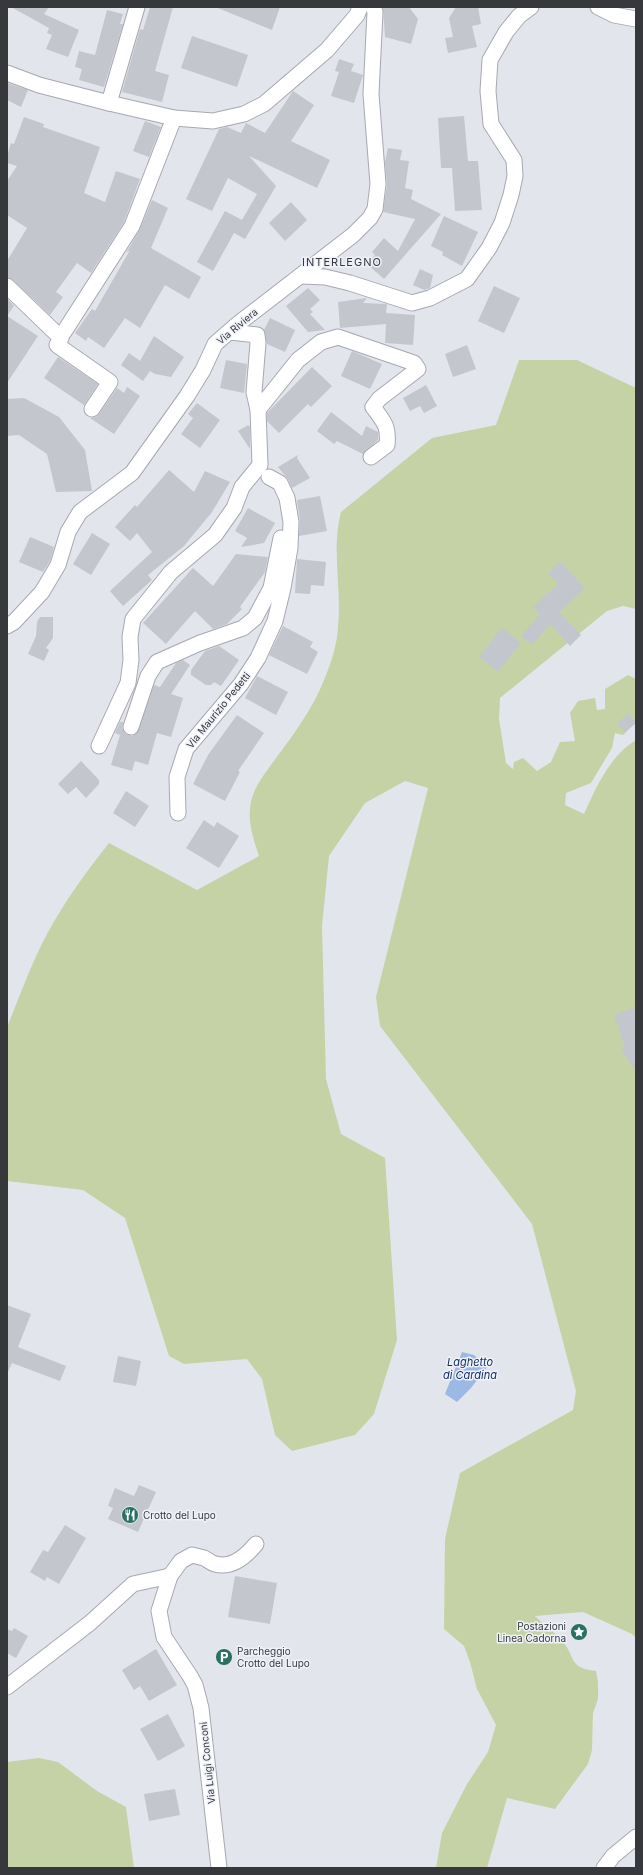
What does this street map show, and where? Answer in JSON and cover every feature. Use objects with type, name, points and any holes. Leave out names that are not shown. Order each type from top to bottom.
[{"type":"street","points":[[109,103],[137,7]]},
{"type":"street","points":[[7,73],[39,85],[109,103],[174,118],[213,121],[244,114],[264,104],[327,50],[356,15],[360,7]]},
{"type":"street","name":"Via Riviera","points":[[7,626],[14,622],[42,592],[58,565],[68,532],[80,512],[132,473],[187,396],[203,370],[215,344],[353,235],[370,218],[375,209],[378,184],[371,94],[375,12],[373,7]]},
{"type":"street","points":[[301,276],[331,278],[412,303],[430,298],[467,279],[489,248],[502,223],[511,195],[515,176],[514,160],[490,124],[488,92],[490,60],[506,32],[519,16],[531,7]]},
{"type":"street","points":[[598,7],[614,15],[636,19]]},
{"type":"street","points":[[64,332],[132,226],[174,118]]},
{"type":"street","points":[[7,286],[61,338],[57,345],[110,382],[92,409]]},
{"type":"street","points":[[131,726],[148,676],[158,662],[200,643],[243,628],[255,618],[271,588],[280,547],[283,522],[280,502],[269,477],[260,465],[258,410],[254,392],[254,370],[258,343],[257,335],[230,332]]},
{"type":"street","points":[[258,410],[271,396],[298,360],[321,342],[338,338],[414,363],[418,369],[379,400],[373,407],[387,426],[388,436],[386,445],[371,458]]},
{"type":"street","points":[[99,746],[128,683],[132,660],[130,637],[133,619],[171,572],[215,536],[234,508],[242,487],[260,465]]},
{"type":"street","name":"Via Maurizio Pedetti","points":[[178,813],[177,777],[186,749],[241,684],[258,658],[275,621],[290,548],[291,522],[287,498],[280,483],[269,477]]},
{"type":"street","points":[[7,1687],[90,1623],[133,1584],[170,1576],[181,1561],[192,1555],[205,1558],[214,1564],[224,1565],[237,1561],[247,1555],[256,1544]]},
{"type":"street","name":"Via Luigi Conconi","points":[[170,1576],[159,1611],[164,1637],[195,1685],[201,1708],[219,1868]]},
{"type":"street","points":[[604,1868],[613,1856],[636,1837]]},
{"type":"green space","points":[[519,360],[577,360],[636,388],[636,609],[623,606],[607,611],[500,698],[499,719],[506,763],[513,769],[514,762],[523,758],[537,771],[551,762],[560,742],[575,741],[570,713],[578,701],[595,698],[597,710],[605,709],[605,689],[628,675],[636,679],[636,722],[623,735],[615,733],[612,748],[591,783],[566,793],[565,805],[584,814],[599,783],[611,763],[636,740],[636,1638],[632,1634],[583,1612],[535,1616],[557,1635],[567,1647],[577,1664],[587,1670],[596,1671],[598,1682],[598,1699],[593,1713],[592,1750],[588,1764],[555,1809],[507,1798],[487,1868],[436,1868],[442,1833],[467,1784],[488,1752],[496,1725],[477,1689],[464,1646],[444,1629],[445,1539],[460,1473],[573,1410],[576,1391],[532,1224],[380,1026],[376,997],[428,788],[405,781],[365,803],[329,856],[322,926],[326,1079],[341,1134],[385,1158],[397,1340],[374,1414],[355,1435],[292,1451],[275,1435],[262,1379],[247,1359],[184,1364],[169,1356],[125,1218],[83,1190],[7,1181],[7,1027],[31,968],[47,934],[76,887],[109,843],[197,890],[259,856],[250,823],[251,802],[255,790],[261,779],[309,711],[327,674],[335,647],[339,613],[337,540],[341,512],[432,438],[496,425]]},
{"type":"green space","points":[[39,1758],[58,1762],[97,1791],[126,1807],[134,1868],[7,1868],[7,1762]]},
{"type":"water","name":"Laghetto di Cardina","points":[[462,1352],[474,1355],[487,1367],[471,1388],[457,1402],[445,1394]]},
{"type":"building","points":[[11,7],[49,7],[44,14],[79,30],[68,57],[46,49],[52,35],[47,33],[49,28]]},
{"type":"building","points":[[150,7],[173,7],[155,71],[169,75],[162,102],[122,92],[140,29],[143,30]]},
{"type":"building","points":[[215,7],[280,7],[272,30]]},
{"type":"building","points":[[383,7],[409,7],[418,19],[411,44],[385,37]]},
{"type":"building","points":[[456,7],[478,7],[481,24],[472,26],[477,47],[448,53],[445,38],[453,37],[449,18]]},
{"type":"building","points":[[107,10],[123,14],[120,24],[123,24],[104,87],[79,80],[82,69],[75,67],[79,51],[95,55]]},
{"type":"building","points":[[192,36],[248,55],[237,87],[181,68]]},
{"type":"building","points":[[339,59],[354,64],[351,71],[363,75],[354,103],[331,96],[339,72],[335,71]]},
{"type":"building","points":[[7,83],[28,90],[21,107],[7,100]]},
{"type":"building","points":[[293,91],[314,105],[291,141],[330,160],[317,188],[249,156],[276,186],[245,239],[234,233],[213,271],[197,262],[225,211],[242,220],[257,194],[228,178],[212,211],[186,199],[219,129],[227,127],[241,133],[246,123],[265,133]]},
{"type":"building","points":[[464,116],[468,161],[478,161],[482,210],[455,211],[452,168],[441,168],[438,118]]},
{"type":"building","points":[[24,117],[44,124],[43,127],[100,147],[84,193],[105,202],[116,171],[140,179],[124,222],[91,273],[77,263],[56,292],[63,297],[50,315],[13,280],[7,277],[7,261],[27,228],[7,215],[7,181],[17,166],[7,163],[7,156],[11,143],[14,144]]},
{"type":"building","points":[[145,121],[161,127],[149,157],[133,151]]},
{"type":"building","points":[[388,148],[402,150],[400,160],[409,161],[405,188],[413,190],[411,199],[441,214],[384,279],[367,264],[375,255],[372,252],[384,238],[398,251],[415,219],[383,212],[387,185],[385,162]]},
{"type":"building","points":[[152,200],[168,208],[151,248],[201,277],[189,299],[165,285],[140,328],[125,318],[104,348],[88,337],[86,341],[75,333],[92,309],[95,311],[130,250],[126,253],[140,229]]},
{"type":"building","points":[[291,202],[307,220],[285,241],[269,223]]},
{"type":"building","points":[[444,216],[478,232],[462,266],[442,255],[443,252],[431,246]]},
{"type":"building","points":[[420,269],[433,275],[430,288],[424,290],[413,285]]},
{"type":"building","points":[[494,286],[520,298],[504,333],[478,321]]},
{"type":"building","points":[[308,288],[320,300],[310,309],[313,312],[310,314],[325,330],[308,332],[286,306]]},
{"type":"building","points":[[7,298],[14,306],[7,316]]},
{"type":"building","points":[[367,298],[363,303],[387,304],[386,313],[415,315],[413,345],[385,343],[386,324],[340,328],[338,302]]},
{"type":"building","points":[[7,316],[38,336],[7,383]]},
{"type":"building","points":[[270,318],[295,330],[285,352],[267,344],[264,330]]},
{"type":"building","points":[[154,336],[184,357],[171,377],[155,374],[150,371],[143,381],[121,365],[129,353],[140,361]]},
{"type":"building","points":[[467,345],[476,369],[453,377],[445,354]]},
{"type":"building","points":[[352,351],[382,364],[370,389],[341,376]]},
{"type":"building","points":[[58,357],[98,384],[84,405],[44,378]]},
{"type":"building","points":[[226,360],[247,364],[244,393],[220,388]]},
{"type":"building","points":[[312,367],[332,386],[311,407],[308,404],[279,433],[267,421],[267,413]]},
{"type":"building","points":[[426,385],[437,406],[424,413],[420,406],[410,411],[403,398]]},
{"type":"building","points":[[127,387],[140,396],[114,434],[90,418],[96,417],[99,414],[117,388],[124,393]]},
{"type":"building","points":[[24,398],[59,417],[85,450],[92,491],[56,492],[47,454],[19,435],[7,436],[7,399]]},
{"type":"building","points":[[197,403],[220,420],[200,448],[181,434],[193,418],[188,414]]},
{"type":"building","points":[[331,412],[362,436],[366,426],[378,432],[378,440],[363,454],[337,441],[334,444],[317,431]]},
{"type":"building","points":[[248,425],[250,427],[250,449],[238,431]]},
{"type":"building","points":[[298,455],[297,458],[310,478],[292,488],[288,479],[278,467]]},
{"type":"building","points":[[169,470],[194,492],[205,471],[230,482],[212,512],[184,546],[148,575],[152,580],[123,606],[110,591],[152,552],[137,533],[130,541],[115,527],[135,505],[137,507]]},
{"type":"building","points":[[320,496],[327,531],[299,536],[300,521],[297,500]]},
{"type":"building","points":[[248,508],[275,523],[264,543],[241,547],[247,538],[235,531]]},
{"type":"building","points":[[92,533],[110,544],[91,575],[73,564]]},
{"type":"building","points":[[30,537],[54,547],[50,561],[43,572],[19,562]]},
{"type":"building","points":[[236,554],[268,557],[265,572],[240,607],[242,609],[227,624],[213,629],[195,611],[166,644],[143,623],[193,568],[213,586]]},
{"type":"building","points":[[297,559],[326,562],[324,586],[311,585],[310,594],[295,593]]},
{"type":"building","points":[[560,561],[585,588],[559,612],[581,635],[570,646],[550,624],[532,645],[521,636],[540,614],[533,607],[558,584],[548,573]]},
{"type":"building","points":[[40,617],[53,617],[53,638],[46,648],[49,650],[44,661],[28,654],[36,636],[37,622]]},
{"type":"building","points":[[283,626],[313,642],[310,647],[318,652],[307,674],[269,655]]},
{"type":"building","points":[[502,627],[521,643],[498,672],[479,657]]},
{"type":"building","points":[[219,646],[239,660],[221,686],[214,682],[211,685],[206,685],[191,675],[191,670],[205,651]]},
{"type":"building","points":[[183,660],[190,665],[171,694],[183,698],[171,737],[157,733],[148,765],[135,761],[132,771],[111,765],[120,735],[115,733],[120,722],[123,722],[122,728],[125,733],[132,736],[137,733],[154,685],[160,687],[176,663]]},
{"type":"building","points":[[257,676],[288,692],[276,715],[245,698]]},
{"type":"building","points":[[629,713],[636,723],[625,732],[617,723]]},
{"type":"building","points":[[237,715],[264,733],[238,771],[240,772],[225,801],[193,784],[208,755]]},
{"type":"building","points":[[81,761],[99,780],[99,784],[86,798],[76,787],[68,794],[58,784]]},
{"type":"building","points":[[126,791],[149,806],[135,827],[113,813]]},
{"type":"building","points":[[204,820],[214,827],[217,822],[239,836],[219,868],[186,848]]},
{"type":"building","points":[[636,1007],[636,1072],[621,1050],[625,1047],[614,1015]]},
{"type":"building","points":[[7,1305],[31,1314],[18,1347],[66,1366],[60,1381],[12,1363],[7,1374]]},
{"type":"building","points":[[118,1356],[141,1361],[136,1386],[113,1382]]},
{"type":"building","points":[[139,1485],[156,1492],[138,1532],[108,1519],[113,1508],[108,1506],[115,1488],[134,1496]]},
{"type":"building","points":[[65,1525],[86,1538],[59,1584],[47,1577],[45,1581],[30,1572],[43,1550],[48,1552]]},
{"type":"building","points":[[235,1576],[277,1583],[270,1624],[228,1617]]},
{"type":"building","points":[[14,1628],[28,1636],[16,1658],[7,1653],[7,1629],[12,1631]]},
{"type":"building","points":[[156,1649],[177,1685],[149,1701],[140,1686],[134,1690],[122,1670]]},
{"type":"building","points":[[168,1714],[185,1746],[158,1761],[140,1729]]},
{"type":"building","points":[[175,1789],[180,1815],[149,1821],[144,1794]]},
{"type":"place","name":"Crotto del Lupo","points":[[130,1515]]},
{"type":"place","name":"Postazioni Linea Cadorna","points":[[579,1632]]},
{"type":"place","name":"Parcheggio Crotto del Lupo","points":[[224,1657]]},
{"type":"district","name":"INTERLEGNO","points":[[342,262]]}]
